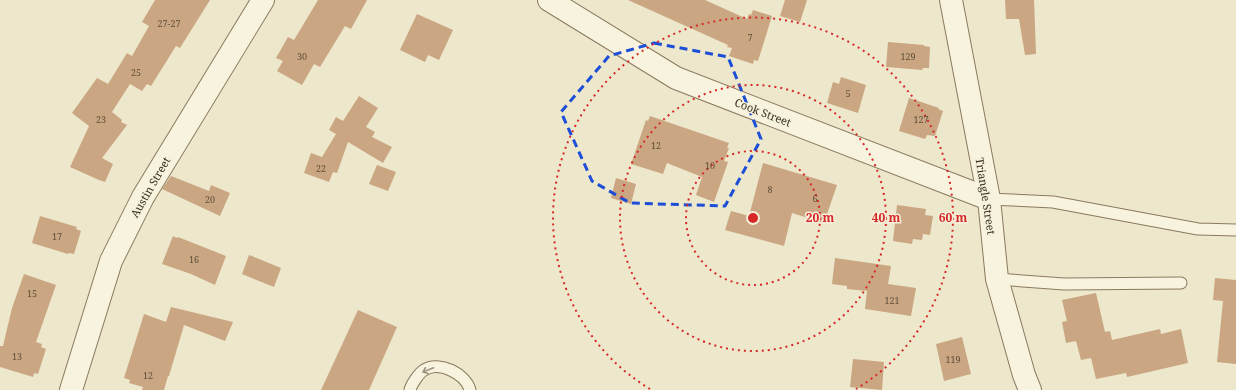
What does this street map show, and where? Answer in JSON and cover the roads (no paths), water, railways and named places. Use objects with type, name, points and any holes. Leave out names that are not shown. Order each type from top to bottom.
[{"type":"street","name":"Austin Street","points":[[71,390],[111,261],[142,197],[263,0]]},
{"type":"street","name":"Cook Street","points":[[549,0],[676,78],[989,199]]},
{"type":"street","name":"Triangle Street","points":[[951,0],[989,199],[997,279],[1024,375],[1030,390]]},
{"type":"lane","points":[[989,199],[1053,202],[1198,229],[1236,230]]},
{"type":"lane","points":[[997,279],[1064,284],[1181,283]]},
{"type":"lane","points":[[410,390],[412,384],[424,370],[439,366],[457,373],[468,383],[470,390]]}]
